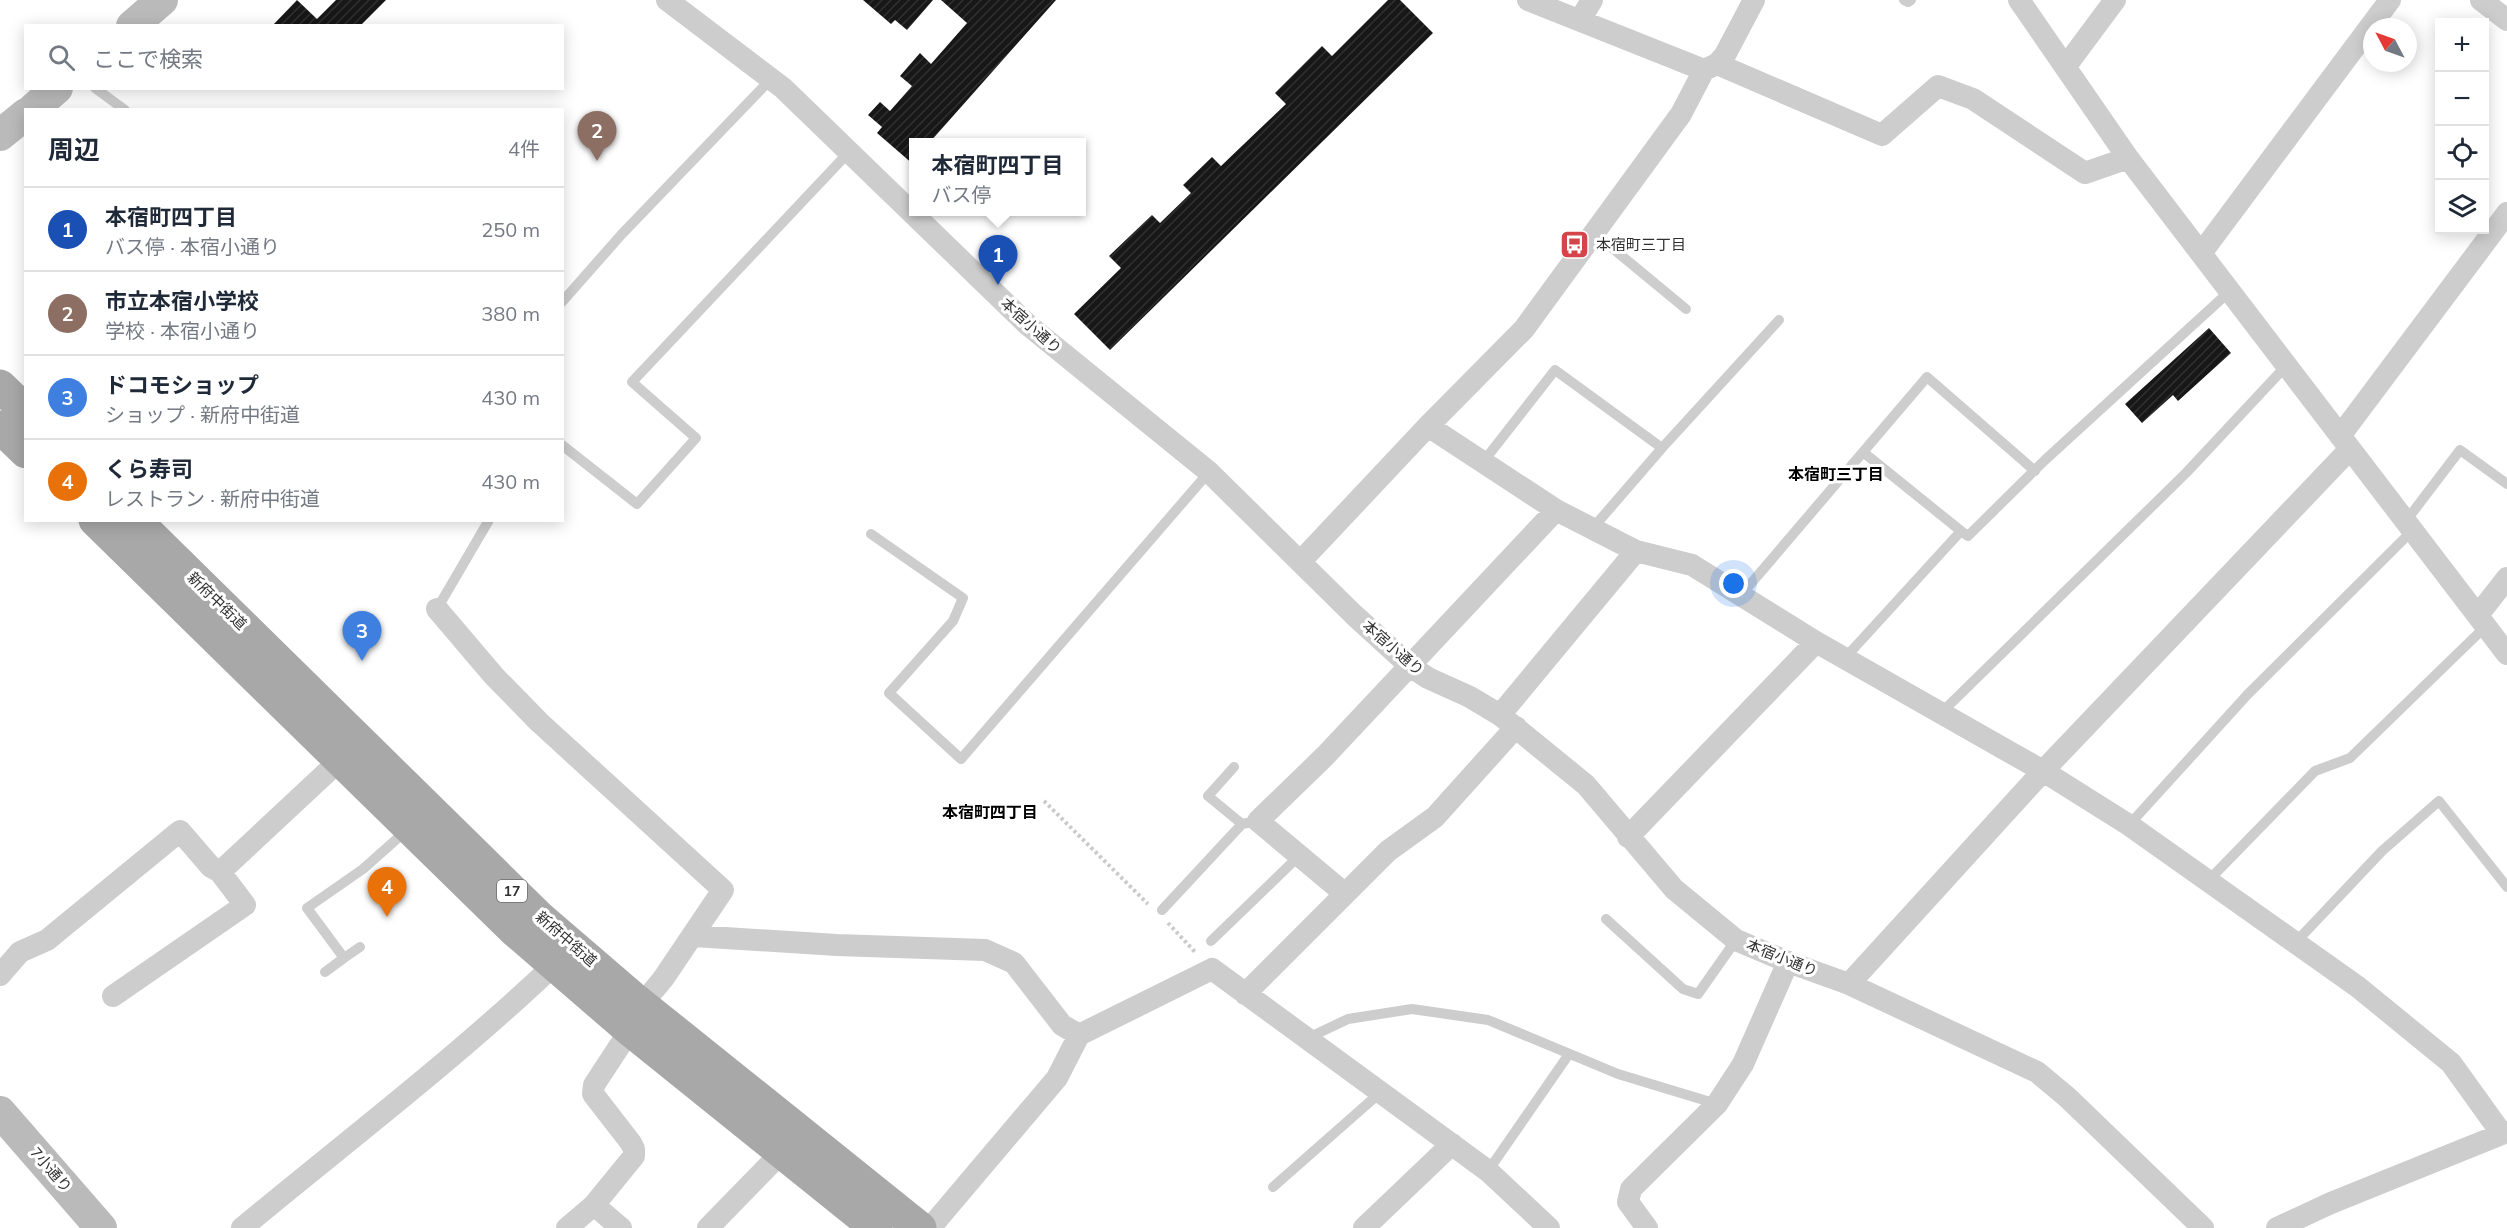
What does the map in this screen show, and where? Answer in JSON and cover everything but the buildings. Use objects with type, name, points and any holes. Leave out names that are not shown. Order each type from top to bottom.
[{"type":"main road","points":[[0,386],[24,409]]},
{"type":"main road","points":[[0,427],[24,450]]},
{"type":"main road","name":"新府中街道","points":[[97,522],[408,829],[554,965],[636,1017],[920,1228]]},
{"type":"main road","name":"新府中街道","points":[[137,522],[636,1017],[782,1152],[876,1228]]},
{"type":"street","points":[[134,24],[162,0]]},
{"type":"street","name":"本宿小通り","points":[[667,0],[771,79],[909,210]]},
{"type":"street","points":[[1528,0],[1710,67],[1882,135],[1938,86],[1973,99],[2085,173],[2128,158]]},
{"type":"street","points":[[1580,20],[1592,0]]},
{"type":"street","points":[[1301,561],[1428,426],[1524,329],[1681,114],[1710,67],[1725,55],[1754,0]]},
{"type":"street","points":[[2019,0],[2128,158],[2507,654]]},
{"type":"street","points":[[2066,66],[2115,0]]},
{"type":"street","points":[[2202,252],[2390,0]]},
{"type":"street","points":[[2481,0],[2507,20]]},
{"type":"street","points":[[34,108],[55,90]]},
{"type":"street","points":[[0,135],[24,116]]},
{"type":"street","points":[[1850,984],[2345,442],[2507,213]]},
{"type":"street","name":"本宿小通り","points":[[915,216],[1028,325],[1209,472],[1353,614],[1410,666],[1428,678],[1470,696],[1508,721],[1586,785],[1674,889],[1736,940],[1788,962],[1850,984],[2037,1072],[2067,1097],[2203,1228]]},
{"type":"street","points":[[1428,426],[1556,510],[1592,529],[1636,551],[1692,565],[1816,642],[2043,771],[2129,825],[2358,987],[2451,1064],[2505,1133],[2331,1203],[2277,1228]]},
{"type":"street","points":[[1344,893],[1299,856],[1250,823],[1325,756],[1556,510]]},
{"type":"street","points":[[1245,994],[1388,851],[1435,817],[1636,551]]},
{"type":"street","points":[[2482,621],[2507,578]]},
{"type":"street","points":[[438,609],[494,676],[539,722],[723,891],[636,1017],[594,1085],[593,1095],[631,1143],[634,1156],[594,1205],[567,1228]]},
{"type":"street","points":[[1628,837],[1816,642]]},
{"type":"street","points":[[220,872],[339,760]]},
{"type":"street","points":[[0,975],[20,952],[47,940],[180,831],[211,867],[220,872],[245,904],[113,996]]},
{"type":"street","points":[[694,936],[837,945],[985,950],[1014,963],[1062,1025],[1079,1035]]},
{"type":"street","points":[[1647,1228],[1628,1202],[1630,1189],[1717,1104],[1743,1064],[1788,962]]},
{"type":"street","points":[[242,1228],[439,1069],[554,965]]},
{"type":"street","points":[[930,1228],[1057,1078],[1079,1035],[1212,969],[1382,1091],[1488,1171],[1550,1228]]},
{"type":"street","name":"7小通り","points":[[0,1112],[101,1228]]},
{"type":"street","points":[[1364,1228],[1452,1144]]},
{"type":"street","points":[[708,1228],[782,1152]]},
{"type":"street","points":[[594,1205],[621,1228]]},
{"type":"lane","points":[[1904,0],[1908,2],[1911,0]]},
{"type":"lane","points":[[564,300],[621,235],[771,79]]},
{"type":"lane","points":[[97,90],[122,108]]},
{"type":"lane","points":[[564,447],[637,504],[696,438],[632,382],[849,152]]},
{"type":"lane","points":[[1594,232],[1686,309]]},
{"type":"lane","points":[[1863,452],[1968,536],[2230,291]]},
{"type":"lane","points":[[1592,529],[1662,448],[1779,320]]},
{"type":"lane","points":[[1942,712],[2186,473],[2286,366]]},
{"type":"lane","points":[[1483,462],[1555,369],[1662,448]]},
{"type":"lane","points":[[1742,594],[1927,377],[2035,471]]},
{"type":"lane","points":[[2129,825],[2248,694],[2410,526],[2460,450],[2507,484]]},
{"type":"lane","points":[[871,534],[963,598],[953,621],[889,693],[961,759],[1209,472]]},
{"type":"lane","points":[[438,609],[488,522]]},
{"type":"lane","points":[[1845,658],[1961,531]]},
{"type":"lane","points":[[2208,881],[2315,771],[2349,758],[2482,621]]},
{"type":"lane","points":[[1163,915],[1250,823],[1208,796],[1234,767]]},
{"type":"lane","points":[[2295,943],[2382,852],[2439,801],[2507,887]]},
{"type":"lane","points":[[344,958],[307,908],[363,869],[408,829]]},
{"type":"lane","points":[[1211,941],[1299,856]]},
{"type":"lane","points":[[1606,919],[1683,989],[1698,994],[1736,940]]},
{"type":"lane","points":[[325,972],[360,947]]},
{"type":"lane","points":[[1308,1038],[1348,1019],[1412,1009],[1488,1020],[1618,1074],[1717,1104]]},
{"type":"lane","points":[[1488,1171],[1569,1054]]},
{"type":"lane","points":[[1273,1187],[1382,1091]]},
{"type":"path","points":[[1044,801],[1148,905]]},
{"type":"path","points":[[1163,915],[1212,969]]},
{"type":"place","name":"市立本宿小学校","points":[[597,161]]},
{"type":"place","name":"本宿町三丁目","points":[[1575,245]]},
{"type":"place","name":"本宿町四丁目","points":[[998,285]]},
{"type":"place","name":"ドコモショップ","points":[[362,661]]},
{"type":"place","name":"くら寿司","points":[[387,917]]},
{"type":"district","name":"本宿町三丁目","points":[[1836,474]]},
{"type":"district","name":"本宿町四丁目","points":[[990,812]]}]
